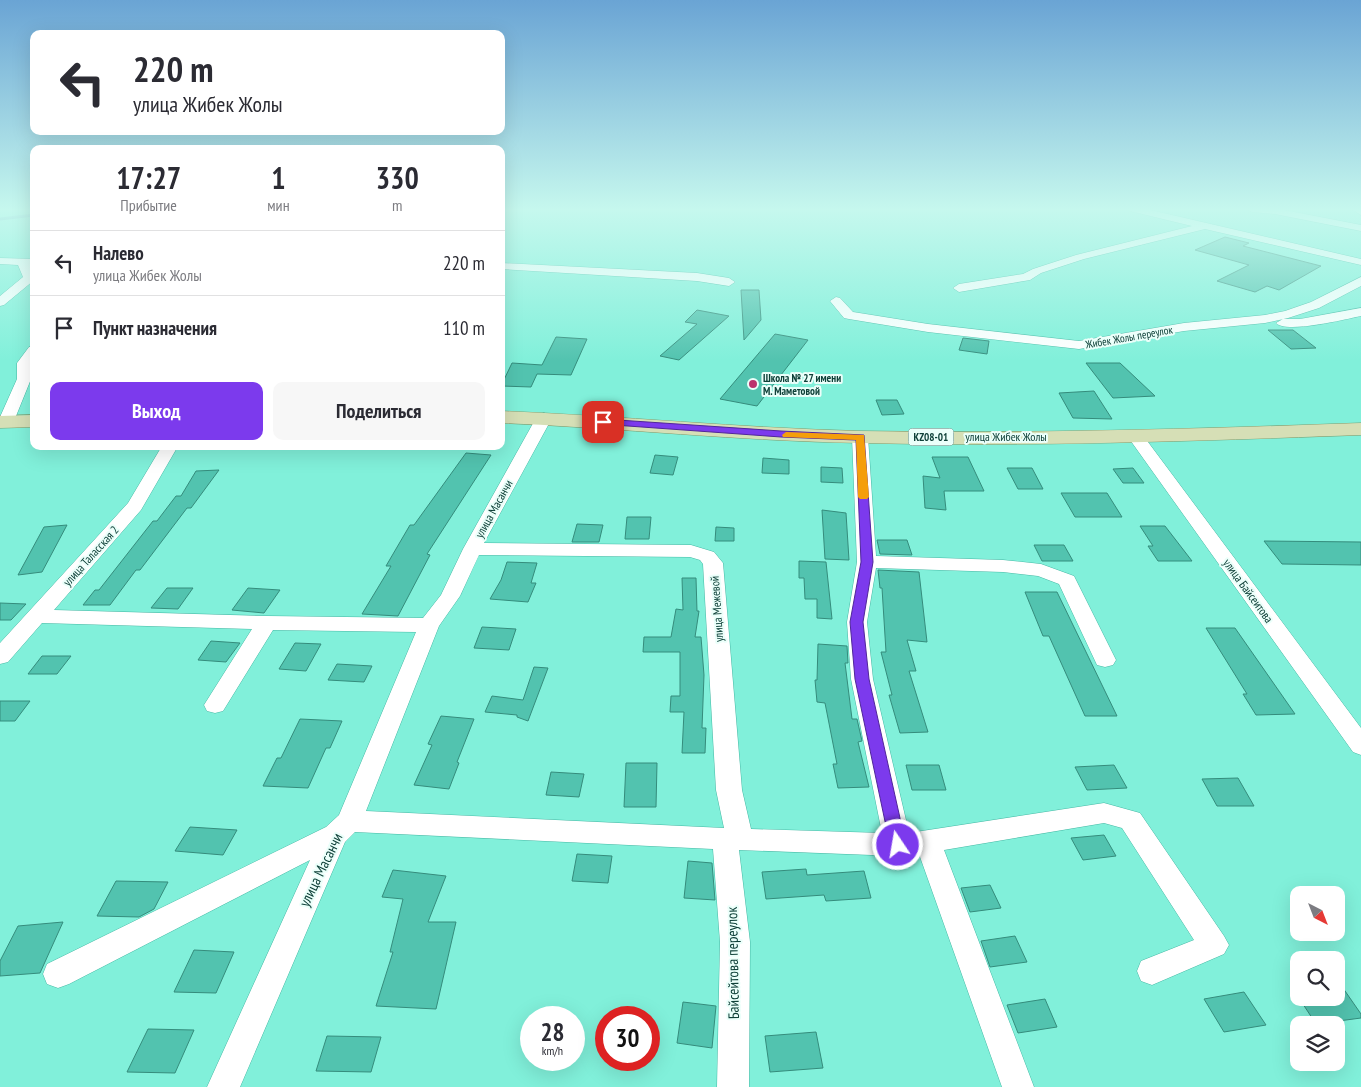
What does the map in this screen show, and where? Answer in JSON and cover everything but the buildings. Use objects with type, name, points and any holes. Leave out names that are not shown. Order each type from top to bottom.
[{"type":"main road","name":"улица Жибек Жолы","points":[[505,417],[860,437],[1136,436],[1361,429]]},
{"type":"main road","points":[[3,422],[30,421]]},
{"type":"street","points":[[959,288],[1026,277],[1037,271],[1072,260]]},
{"type":"street","points":[[0,261],[28,262],[30,278],[0,302]]},
{"type":"street","points":[[505,266],[697,277],[729,282]]},
{"type":"street","name":"Жибек Жолы переулок","points":[[836,301],[849,315],[928,328],[1079,346],[1184,327],[1265,319],[1288,314],[1315,305],[1361,281]]},
{"type":"street","points":[[1265,319],[1285,323],[1300,323],[1361,312]]},
{"type":"street","points":[[3,422],[24,379],[24,363],[30,355]]},
{"type":"street","name":"улица Масанчи","points":[[223,1087],[342,828],[428,625],[450,596],[472,549],[544,418]]},
{"type":"street","name":"улица Байсеитова","points":[[1136,436],[1361,746]]},
{"type":"street","points":[[860,437],[867,562],[856,622],[862,679],[898,845]]},
{"type":"street","name":"улица Таласская 2","points":[[0,656],[136,506],[168,450]]},
{"type":"street","name":"улица Межевой","points":[[472,549],[691,551],[707,556],[713,563],[732,839]]},
{"type":"street","points":[[867,562],[1003,566],[1041,570],[1067,580],[1105,660]]},
{"type":"street","points":[[37,616],[268,624],[428,625]]},
{"type":"street","points":[[215,705],[268,624]]},
{"type":"street","points":[[58,974],[342,828],[898,845],[928,842],[1104,813],[1131,820],[1214,945],[1152,971]]},
{"type":"street","name":"Байсейтова переулок","points":[[732,839],[735,942],[733,1087]]},
{"type":"street","points":[[928,842],[1018,1087]]},
{"type":"slow traffic","points":[[786,435],[860,437],[863,497]]},
{"type":"place","name":"Школа № 27 имени М. Маметовой","points":[[753,384]]},
{"type":"route","points":[[603,422],[781,434],[860,437],[867,562],[856,622],[862,679],[898,845]]}]
